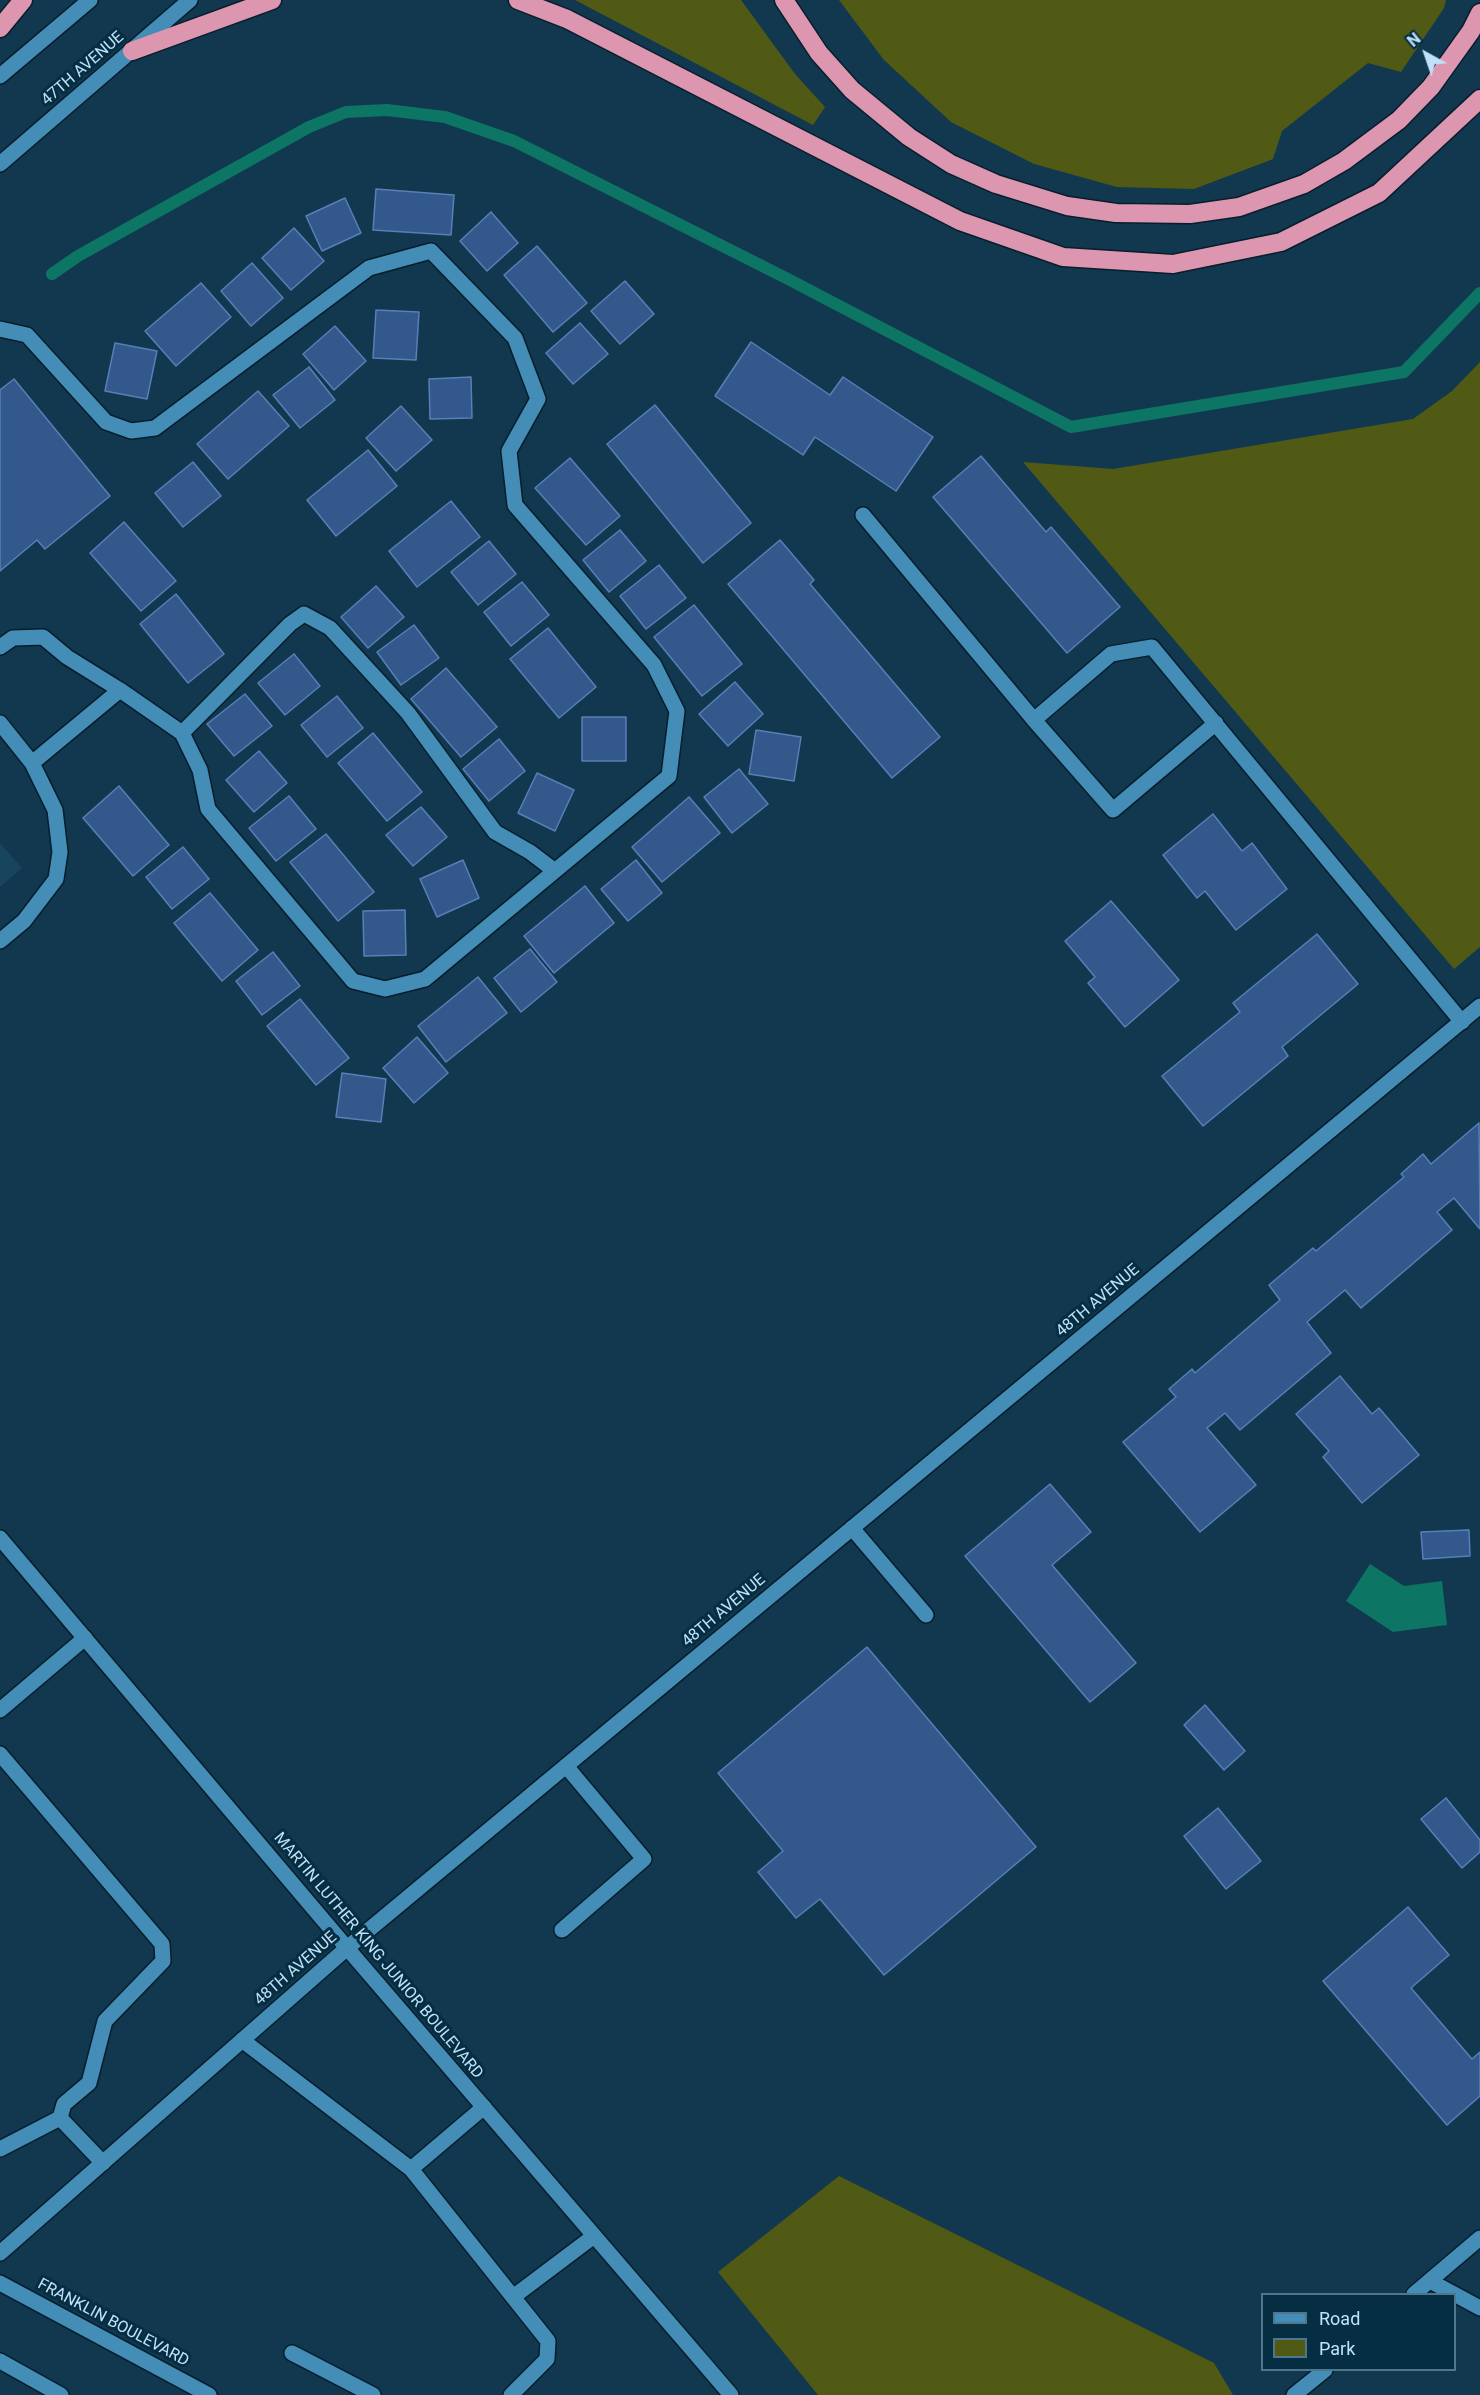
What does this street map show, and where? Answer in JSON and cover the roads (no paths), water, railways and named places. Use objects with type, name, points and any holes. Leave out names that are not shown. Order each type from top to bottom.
[{"type":"highway","points":[[0,28],[23,0]]},
{"type":"highway","points":[[132,51],[272,0]]},
{"type":"highway","points":[[518,0],[567,19],[960,221],[1063,257],[1173,264],[1281,242],[1379,192],[1480,99]]},
{"type":"highway","points":[[784,0],[819,53],[852,90],[909,137],[951,164],[996,184],[1067,206],[1116,213],[1190,214],[1239,207],[1314,178],[1344,161],[1399,120],[1431,87],[1471,31],[1480,13]]},
{"type":"street","points":[[0,76],[90,0]]},
{"type":"street","name":"47TH AVENUE","points":[[0,164],[190,0]]},
{"type":"street","points":[[0,329],[27,335],[106,422],[131,430],[155,428],[369,268],[431,250],[515,338],[538,399],[509,451],[515,505],[654,665],[677,711],[669,776],[425,979],[385,989],[353,981],[208,809],[200,770],[182,733],[67,657],[43,637],[13,638],[0,647]]},
{"type":"street","points":[[863,515],[1034,720],[1113,810],[1216,723]]},
{"type":"street","points":[[182,733],[290,624],[304,614],[330,628],[408,713],[495,832],[530,852],[555,871]]},
{"type":"street","points":[[1034,720],[1111,654],[1152,646],[1462,1022]]},
{"type":"street","points":[[32,763],[120,690]]},
{"type":"street","points":[[0,723],[32,763],[55,810],[60,852],[56,879],[24,921],[0,941]]},
{"type":"street","name":"48TH AVENUE","points":[[0,2253],[347,1948],[1480,1006]]},
{"type":"street","points":[[852,1528],[926,1615]]},
{"type":"street","name":"MARTIN LUTHER KING JUNIOR BOULEVARD","points":[[0,1538],[347,1948],[731,2395]]},
{"type":"street","points":[[0,1710],[84,1638]]},
{"type":"street","points":[[0,1754],[162,1944],[163,1961],[105,2020],[89,2083],[64,2104],[60,2118],[0,2149]]},
{"type":"street","points":[[562,1930],[644,1859],[566,1766]]},
{"type":"street","points":[[242,2040],[411,2169],[548,2341],[547,2359],[511,2395]]},
{"type":"street","points":[[411,2169],[484,2107]]},
{"type":"street","points":[[60,2118],[103,2163]]},
{"type":"street","points":[[513,2297],[594,2236]]},
{"type":"street","points":[[1416,2293],[1480,2238]]},
{"type":"street","points":[[1430,2281],[1452,2293]]},
{"type":"street","name":"FRANKLIN BOULEVARD","points":[[0,2283],[209,2395]]},
{"type":"street","points":[[1456,2295],[1480,2308]]},
{"type":"street","points":[[292,2353],[373,2395]]},
{"type":"street","points":[[0,2361],[61,2395]]},
{"type":"street","points":[[1294,2395],[1323,2371]]},
{"type":"waterway","points":[[52,274],[78,256],[309,127],[346,112],[387,110],[445,117],[514,141],[788,279],[1071,427],[1404,372],[1480,293]]}]
